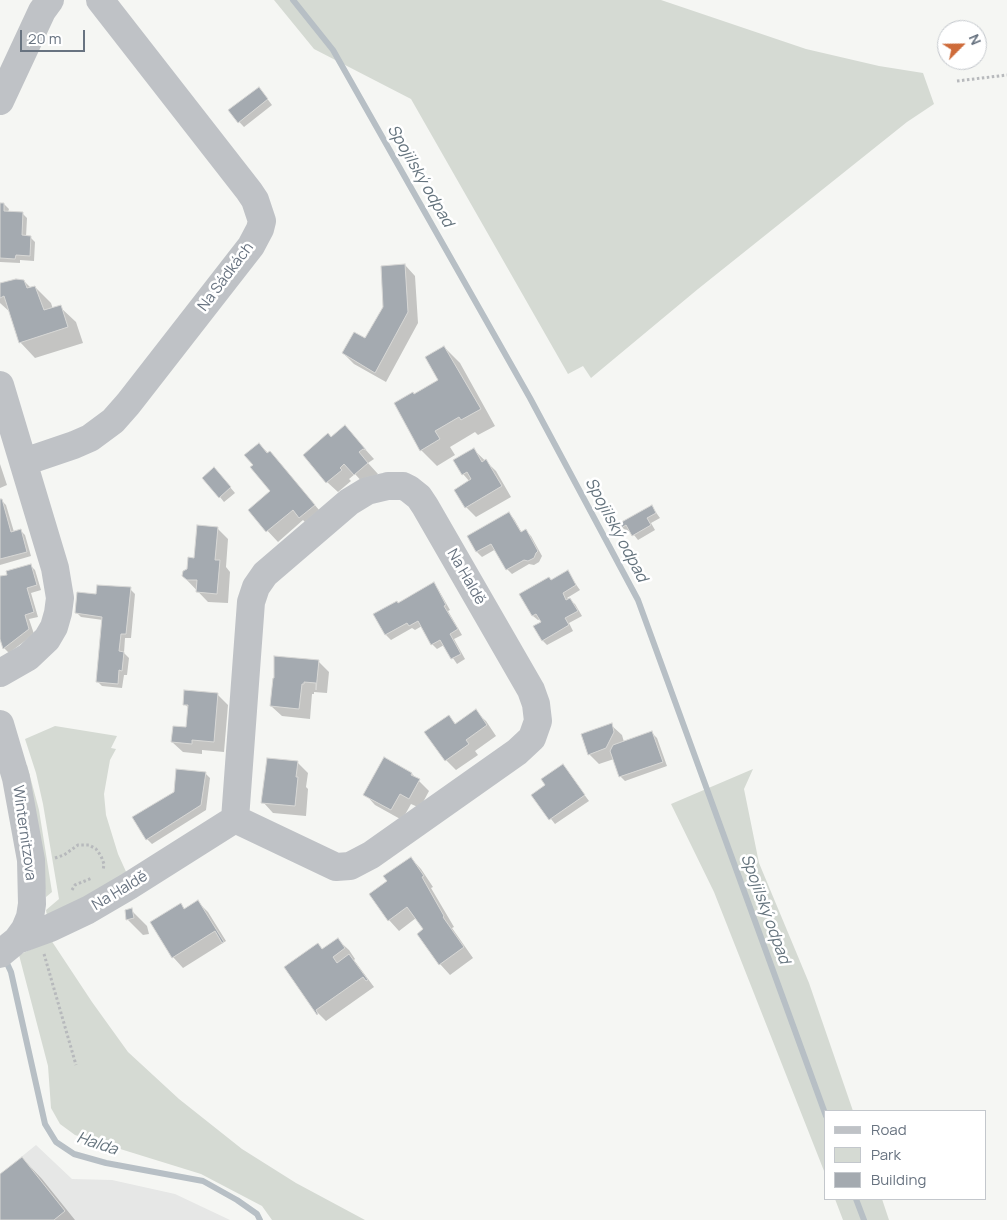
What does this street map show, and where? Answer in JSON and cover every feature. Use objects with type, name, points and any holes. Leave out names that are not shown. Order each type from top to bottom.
[{"type":"street","points":[[0,101],[42,10],[50,0]]},
{"type":"street","name":"Na Sádkách","points":[[24,462],[90,438],[113,421],[251,246],[262,221],[260,210],[249,191],[100,0]]},
{"type":"street","points":[[0,385],[24,462],[58,585],[58,613],[47,639],[39,648],[18,664],[0,673]]},
{"type":"street","name":"Na Haldě","points":[[388,486],[409,488],[425,506],[531,690],[536,704],[538,721],[532,738],[517,752],[372,855],[350,866],[330,865],[235,819],[251,602],[256,587],[265,574],[358,496],[388,486]]},
{"type":"street","name":"Winternitzova","points":[[0,724],[16,778],[31,860],[32,904],[30,917],[18,942]]},
{"type":"street","name":"Na Haldě","points":[[18,942],[88,910],[235,819]]},
{"type":"path","points":[[957,82],[1007,75]]},
{"type":"path","points":[[49,858],[64,856],[78,845],[89,845],[96,849],[101,856],[104,870],[101,874]]},
{"type":"path","points":[[67,897],[75,885],[96,876]]},
{"type":"path","points":[[18,942],[76,1065]]},
{"type":"shaded area","points":[[36,1145],[72,1179],[112,1180],[175,1194],[230,1220],[0,1220],[0,1174]]},
{"type":"green space","points":[[274,0],[661,0],[806,49],[879,66],[923,73],[934,104],[907,122],[698,289],[591,378],[583,366],[568,374],[411,99],[314,49]]},
{"type":"green space","points":[[55,726],[117,736],[111,748],[116,749],[110,760],[104,794],[106,815],[118,854],[128,876],[47,916],[46,910],[59,899],[43,804],[36,773],[25,739]]},
{"type":"green space","points":[[27,765],[39,810],[52,892],[46,897],[40,845],[24,766]]},
{"type":"green space","points":[[753,769],[744,789],[759,863],[809,983],[853,1110],[824,1110],[824,1171],[714,892],[671,804]]},
{"type":"green space","points":[[51,940],[128,1052],[179,1099],[242,1149],[296,1183],[365,1220],[272,1220],[262,1206],[201,1174],[75,1135],[60,1124],[51,1108],[48,1066],[19,955]]},
{"type":"green space","points":[[835,1200],[882,1200],[889,1220],[843,1220]]},
{"type":"building","points":[[259,87],[268,99],[238,123],[228,110]]},
{"type":"building","points":[[0,203],[4,203],[4,211],[23,212],[22,235],[31,236],[30,256],[16,255],[15,259],[0,258]]},
{"type":"building","points":[[405,264],[408,312],[375,373],[342,353],[354,332],[365,338],[383,307],[381,266]]},
{"type":"building","points":[[16,279],[24,280],[27,288],[35,286],[44,310],[61,305],[68,327],[19,343],[4,296],[0,298],[0,283]]},
{"type":"building","points":[[444,346],[481,409],[461,420],[459,417],[435,431],[440,439],[420,451],[394,403],[438,380],[425,357]]},
{"type":"building","points":[[345,425],[366,450],[363,449],[359,452],[368,463],[354,475],[344,464],[340,468],[342,470],[326,483],[303,455],[328,433],[331,437]]},
{"type":"building","points":[[259,443],[267,453],[270,451],[315,505],[299,518],[293,510],[266,532],[248,510],[270,491],[250,467],[253,465],[244,455]]},
{"type":"building","points":[[474,448],[482,462],[486,459],[502,486],[465,508],[454,490],[471,479],[467,472],[462,475],[453,460]]},
{"type":"building","points":[[214,467],[231,487],[219,498],[202,478]]},
{"type":"building","points":[[0,499],[2,499],[11,532],[21,529],[27,552],[0,559]]},
{"type":"building","points":[[652,505],[656,513],[647,518],[651,525],[632,536],[626,525],[621,528],[618,524]]},
{"type":"building","points":[[509,512],[521,532],[526,529],[538,551],[534,558],[528,561],[524,560],[506,570],[491,544],[476,552],[467,536]]},
{"type":"building","points":[[197,525],[218,527],[215,560],[220,560],[217,594],[196,592],[197,580],[187,580],[182,576],[183,571],[187,569],[188,557],[194,558]]},
{"type":"building","points":[[31,564],[37,585],[27,588],[34,612],[25,615],[29,629],[3,649],[0,639],[0,576],[7,575],[6,571]]},
{"type":"building","points":[[568,570],[576,585],[563,593],[566,600],[570,598],[578,611],[565,618],[569,625],[542,641],[533,626],[541,622],[536,614],[532,616],[519,594],[549,577],[551,580]]},
{"type":"building","points":[[434,582],[446,605],[444,606],[458,629],[450,634],[461,654],[451,659],[440,640],[431,645],[418,621],[409,626],[407,623],[385,635],[373,614],[397,601],[398,603]]},
{"type":"building","points":[[97,585],[131,587],[126,634],[121,634],[119,651],[124,652],[122,671],[119,670],[118,684],[96,682],[102,617],[75,613],[77,592],[96,594]]},
{"type":"building","points":[[274,656],[319,660],[316,690],[316,683],[304,682],[302,684],[299,709],[270,706],[274,678]]},
{"type":"building","points":[[184,690],[218,693],[214,742],[192,740],[192,744],[171,742],[173,726],[186,727],[188,705],[183,705]]},
{"type":"building","points":[[476,709],[487,725],[466,740],[469,744],[445,761],[424,732],[449,715],[455,724]]},
{"type":"building","points":[[612,723],[614,732],[606,748],[588,755],[581,734]]},
{"type":"building","points":[[652,731],[663,762],[619,777],[610,751],[613,745]]},
{"type":"building","points":[[384,757],[420,779],[409,799],[400,794],[391,810],[363,795]]},
{"type":"building","points":[[267,758],[298,761],[295,806],[261,803]]},
{"type":"building","points":[[563,764],[585,795],[549,820],[531,795],[545,785],[541,779]]},
{"type":"building","points":[[176,769],[206,772],[201,805],[146,840],[132,817],[174,792]]},
{"type":"building","points":[[411,857],[424,876],[422,877],[443,917],[464,947],[439,965],[417,934],[423,929],[407,907],[388,921],[369,894],[387,881],[383,876]]},
{"type":"building","points":[[198,900],[224,942],[222,943],[215,931],[172,958],[150,922],[181,903],[184,909]]},
{"type":"building","points":[[132,908],[134,918],[126,920],[125,910]]},
{"type":"building","points":[[338,938],[345,948],[333,957],[337,963],[349,954],[368,980],[366,981],[363,977],[316,1010],[317,1015],[284,967],[318,943],[322,949]]},
{"type":"building","points":[[22,1157],[65,1211],[54,1220],[0,1220],[0,1174]]},
{"type":"waterway","name":"Spojilský odpad","points":[[293,0],[333,50],[530,398],[638,600],[824,1111]]},
{"type":"waterway","name":"Halda","points":[[4,957],[11,972],[45,1124],[56,1142],[74,1154],[106,1163],[203,1181],[237,1200],[257,1214],[260,1220]]},
{"type":"waterway","name":"Spojilský odpad","points":[[856,1200],[864,1220]]}]
